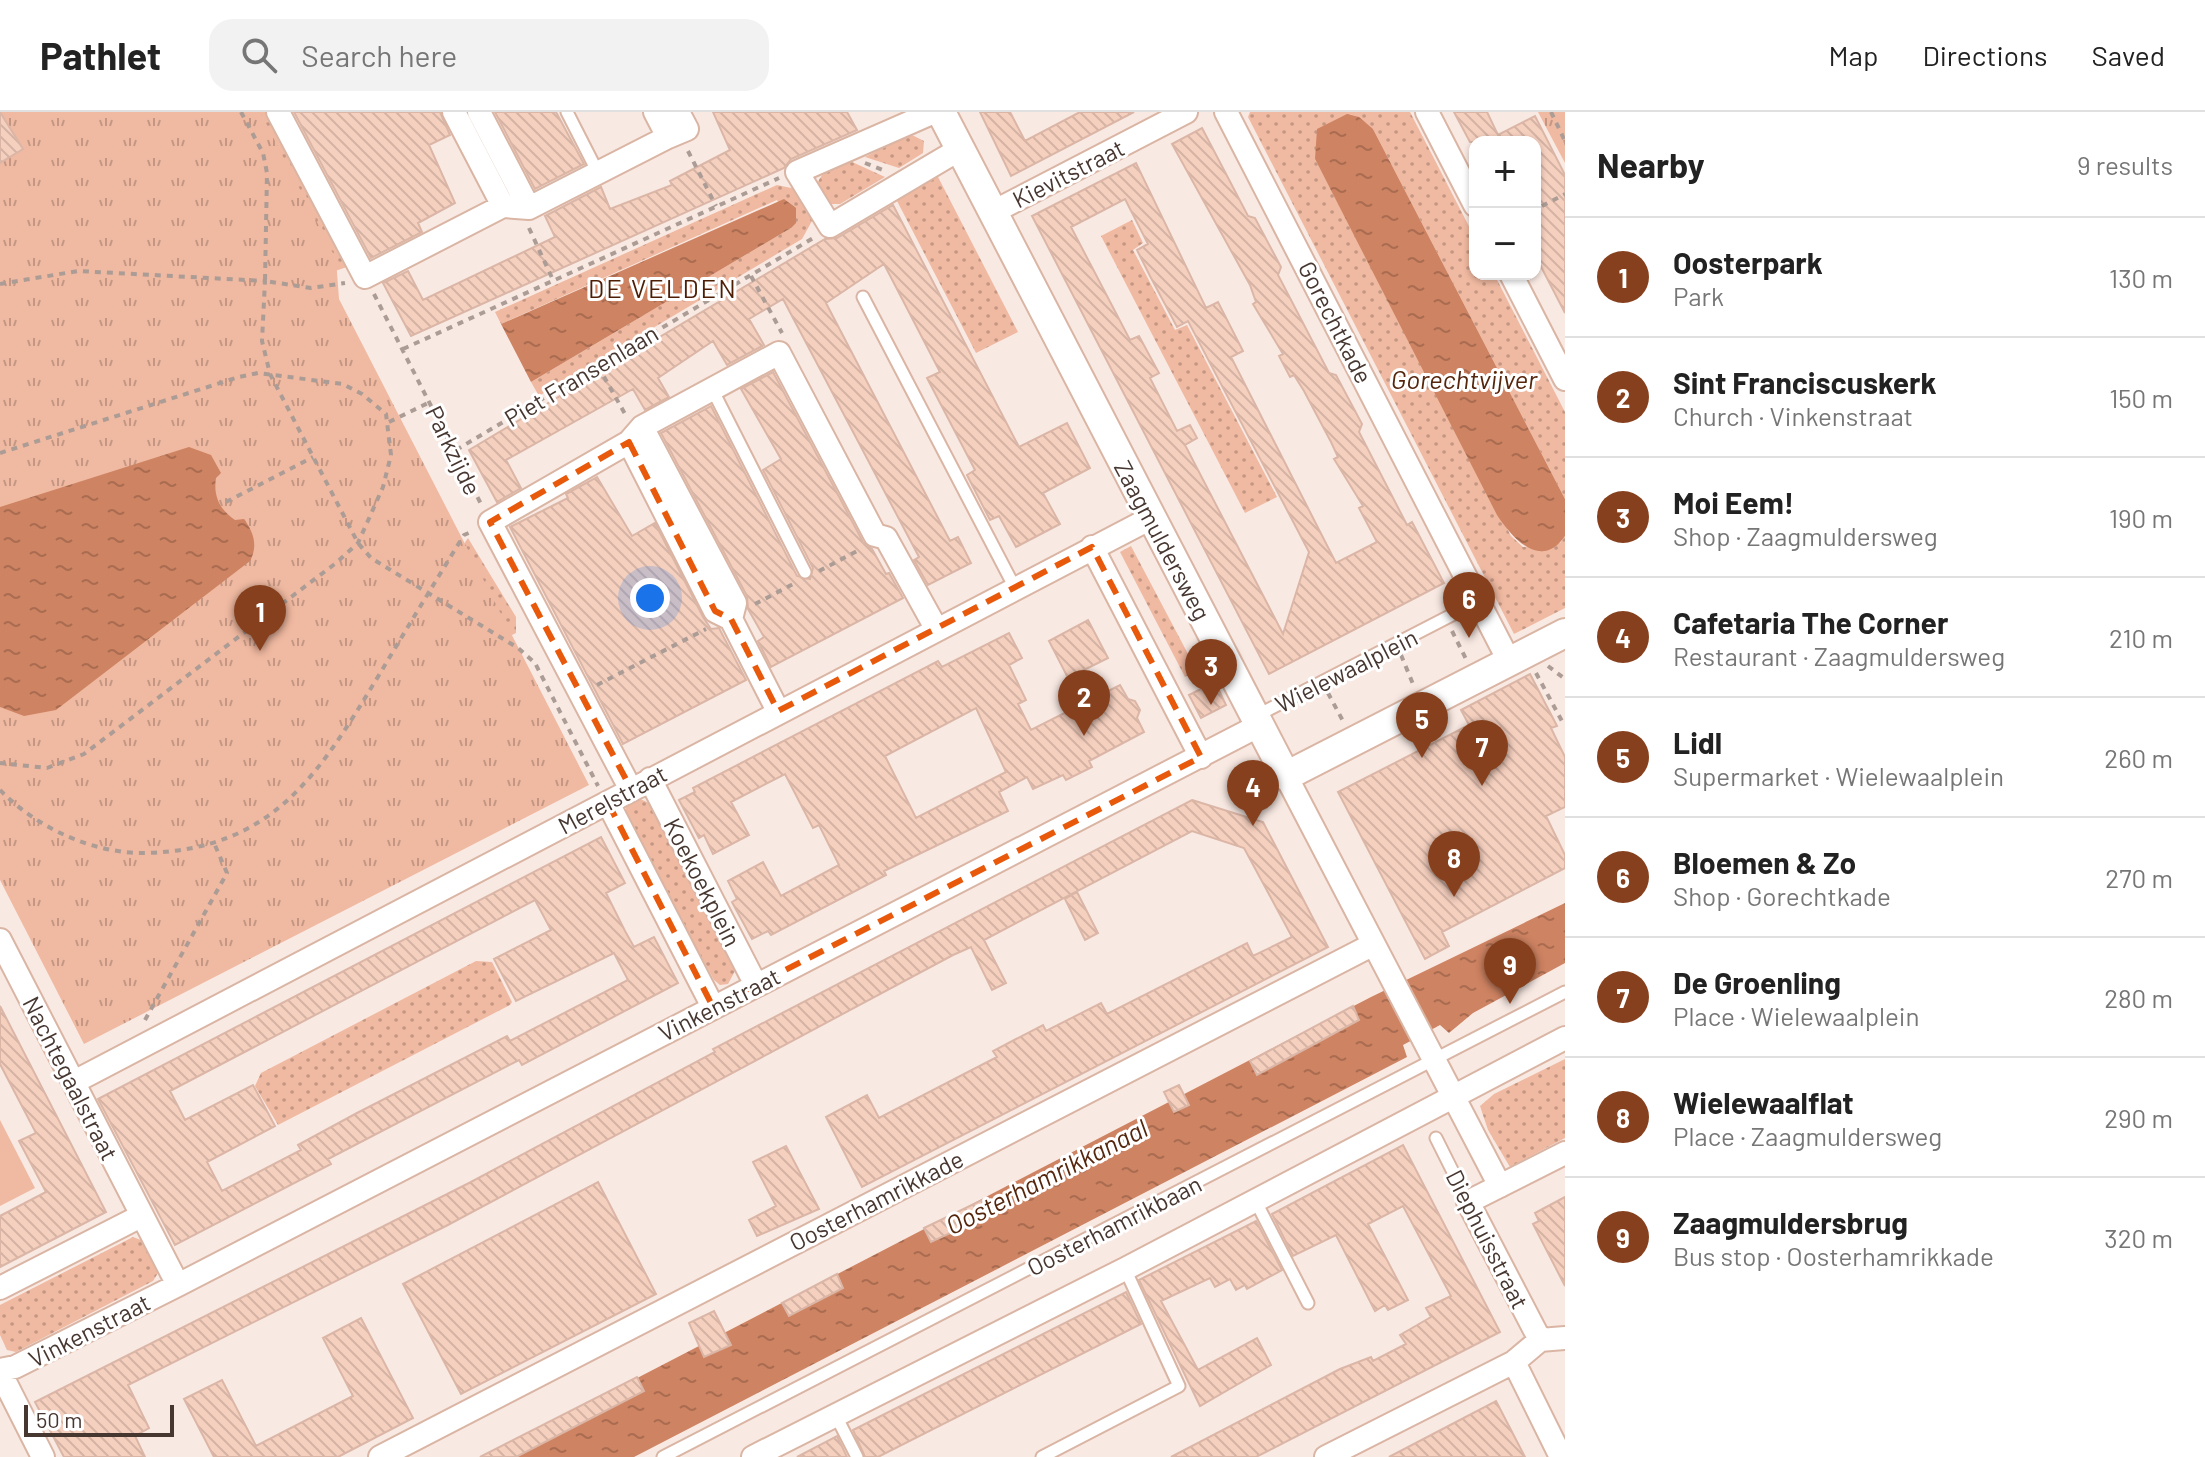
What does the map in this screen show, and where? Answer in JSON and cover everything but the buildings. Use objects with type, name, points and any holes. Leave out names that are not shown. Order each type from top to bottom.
[{"type":"street","points":[[278,112],[365,277],[517,207],[675,127],[655,112]]},
{"type":"street","points":[[454,112],[517,207]]},
{"type":"street","points":[[479,112],[517,207]]},
{"type":"street","points":[[934,112],[797,172],[830,226],[960,149]]},
{"type":"street","name":"Zaagmuldersweg","points":[[941,112],[1452,1096]]},
{"type":"street","name":"Kievitstraat","points":[[993,212],[1186,112]]},
{"type":"street","name":"Gorechtkade","points":[[1226,112],[1479,601],[1517,657]]},
{"type":"street","points":[[1427,112],[1469,193]]},
{"type":"street","points":[[1514,280],[1565,379]]},
{"type":"street","points":[[490,522],[635,434],[779,353],[875,535],[886,538],[937,630]]},
{"type":"street","points":[[635,434],[735,603],[730,619],[778,711]]},
{"type":"street","name":"Merelstraat","points":[[74,1082],[395,911],[1151,518]]},
{"type":"street","name":"Parkzijde","points":[[490,522],[628,791]]},
{"type":"street","points":[[1092,547],[1201,757]]},
{"type":"street","points":[[1286,776],[1565,633]]},
{"type":"street","name":"Vinkenstraat","points":[[0,1371],[15,1367],[178,1285],[1201,757],[1258,721]]},
{"type":"street","name":"Koekoekplein","points":[[628,791],[756,985]]},
{"type":"street","name":"Koekoekplein","points":[[628,791],[713,1007]]},
{"type":"street","name":"Nachtegaalstraat","points":[[0,940],[141,1216]]},
{"type":"street","name":"Oosterhamrikkade","points":[[380,1457],[1372,945]]},
{"type":"street","points":[[753,1457],[1125,1269],[1565,1038]]},
{"type":"street","points":[[1452,1096],[1500,1186]]},
{"type":"street","points":[[1468,1202],[1565,1153]]},
{"type":"street","name":"Diephuisstraat","points":[[1468,1202],[1540,1340]]},
{"type":"street","points":[[0,1288],[141,1216]]},
{"type":"street","name":"Vinkenstraat","points":[[141,1216],[178,1285]]},
{"type":"street","points":[[1326,1457],[1514,1362],[1540,1340],[1565,1338]]},
{"type":"street","points":[[1514,1362],[1561,1457]]},
{"type":"street","points":[[0,1371],[43,1457]]},
{"type":"lane","points":[[567,112],[595,167]]},
{"type":"lane","points":[[863,297],[1015,588]]},
{"type":"lane","points":[[712,389],[805,572]]},
{"type":"lane","name":"Wielewaalplein","points":[[1258,721],[1322,682],[1479,601]]},
{"type":"lane","name":"Oosterhamrikbaan","points":[[663,1457],[1565,992]]},
{"type":"lane","name":"Diephuisstraat","points":[[1436,1138],[1468,1202]]},
{"type":"lane","points":[[1255,1200],[1308,1303]]},
{"type":"lane","points":[[1042,1457],[1179,1386],[1125,1269]]},
{"type":"lane","points":[[836,1416],[857,1457]]},
{"type":"path","points":[[241,112],[263,153],[267,173],[262,341],[270,374],[358,543],[371,558],[518,648],[535,663],[600,789],[628,791]]},
{"type":"path","points":[[1551,112],[1565,141]]},
{"type":"path","points":[[675,127],[716,206]]},
{"type":"path","points":[[840,154],[908,179]]},
{"type":"path","points":[[403,349],[797,172]]},
{"type":"path","points":[[1542,206],[1565,194]]},
{"type":"path","points":[[517,207],[553,280]]},
{"type":"path","name":"Piet Fransenlaan","points":[[456,450],[830,226]]},
{"type":"path","points":[[0,284],[78,271],[265,281],[311,288],[365,277]]},
{"type":"path","points":[[751,276],[791,348],[779,353]]},
{"type":"path","name":"Parkzijde","points":[[365,277],[456,450],[490,522]]},
{"type":"path","points":[[598,366],[635,434]]},
{"type":"path","points":[[0,453],[239,377],[270,374],[343,384],[376,404],[389,422],[389,471],[358,543],[84,754],[47,768],[0,763]]},
{"type":"path","points":[[389,422],[431,402]]},
{"type":"path","points":[[226,502],[314,457]]},
{"type":"path","points":[[0,790],[51,828],[97,847],[138,853],[169,852],[214,843],[275,812],[314,776],[330,755],[464,535],[490,522]]},
{"type":"path","points":[[580,693],[730,619]]},
{"type":"path","points":[[1447,620],[1475,679]]},
{"type":"path","points":[[1397,645],[1422,705]]},
{"type":"path","points":[[1517,657],[1563,723]]},
{"type":"path","points":[[1322,682],[1354,740]]},
{"type":"path","points":[[151,1042],[145,1020],[227,873],[214,843]]},
{"type":"highlighted area","points":[[629,442],[715,611],[731,619],[778,711],[1092,547],[1201,757],[713,1007],[608,803],[630,787],[490,522]]},
{"type":"green space","points":[[0,112],[260,112],[336,259],[339,299],[589,785],[84,1044],[0,880]]},
{"type":"green space","points":[[249,112],[268,112],[350,266],[329,273]]},
{"type":"green space","points":[[1250,112],[1410,112],[1469,226],[1469,280],[1497,280],[1565,412],[1565,499],[1373,129],[1315,159],[1511,536],[1523,547],[1560,543],[1565,536],[1565,608],[1514,634],[1248,117]]},
{"type":"green space","points":[[1538,112],[1565,112],[1565,163]]},
{"type":"green space","points":[[910,134],[924,141],[923,153],[899,168],[865,157]]},
{"type":"green space","points":[[850,161],[885,177],[840,204],[828,204],[817,187],[818,181],[829,170]]},
{"type":"green space","points":[[937,175],[1018,332],[976,353],[896,199]]},
{"type":"green space","points":[[777,185],[801,190],[813,219],[802,239],[539,396],[531,382],[791,228],[777,200],[501,324],[495,312]]},
{"type":"green space","points":[[1132,220],[1143,243],[1133,250],[1175,330],[1187,325],[1277,497],[1245,513],[1101,236]]},
{"type":"green space","points":[[468,538],[516,617],[516,633],[512,635],[437,584]]},
{"type":"green space","points":[[1131,546],[1197,671],[1185,677],[1120,552]]},
{"type":"green space","points":[[638,798],[649,803],[735,971],[728,984],[720,985],[714,980],[626,819],[626,806]]},
{"type":"green space","points":[[476,961],[492,962],[512,1002],[510,1005],[278,1125],[255,1086],[261,1073]]},
{"type":"green space","points":[[1565,1059],[1565,1138],[1510,1167],[1488,1130],[1480,1106],[1494,1094]]},
{"type":"green space","points":[[0,1120],[35,1188],[0,1206]]},
{"type":"green space","points":[[133,1237],[141,1240],[158,1273],[153,1281],[16,1352],[7,1350],[0,1335],[0,1305]]},
{"type":"water","name":"Gorechtvijver","points":[[1347,114],[1359,117],[1373,129],[1565,499],[1565,536],[1546,551],[1537,551],[1519,541],[1497,515],[1315,159],[1317,129]]},
{"type":"water","points":[[784,199],[796,208],[796,223],[791,228],[531,382],[501,324]]},
{"type":"water","points":[[189,447],[211,455],[221,473],[216,478],[217,497],[225,512],[235,520],[244,519],[250,529],[254,545],[250,561],[56,710],[24,716],[0,707],[0,507]]},
{"type":"water","name":"Oosterhamrikkanaal","points":[[1565,903],[1565,963],[1473,1013],[1449,1033],[1440,1025],[1403,1045],[1407,1057],[634,1457],[485,1457],[1371,997]]},
{"type":"place","name":"Bloemen & Zo","points":[[1469,638]]},
{"type":"place","name":"Oosterpark","points":[[260,651]]},
{"type":"place","name":"Moi Eem!","points":[[1211,705]]},
{"type":"place","name":"Sint Franciscuskerk","points":[[1084,736]]},
{"type":"place","name":"Lidl","points":[[1422,758]]},
{"type":"place","name":"De Groenling","points":[[1482,786]]},
{"type":"place","name":"Cafetaria The Corner","points":[[1253,826]]},
{"type":"place","name":"Wielewaalflat","points":[[1454,897]]},
{"type":"place","name":"Zaagmuldersbrug","points":[[1510,1004]]},
{"type":"district","name":"DE VELDEN","points":[[663,287]]}]
